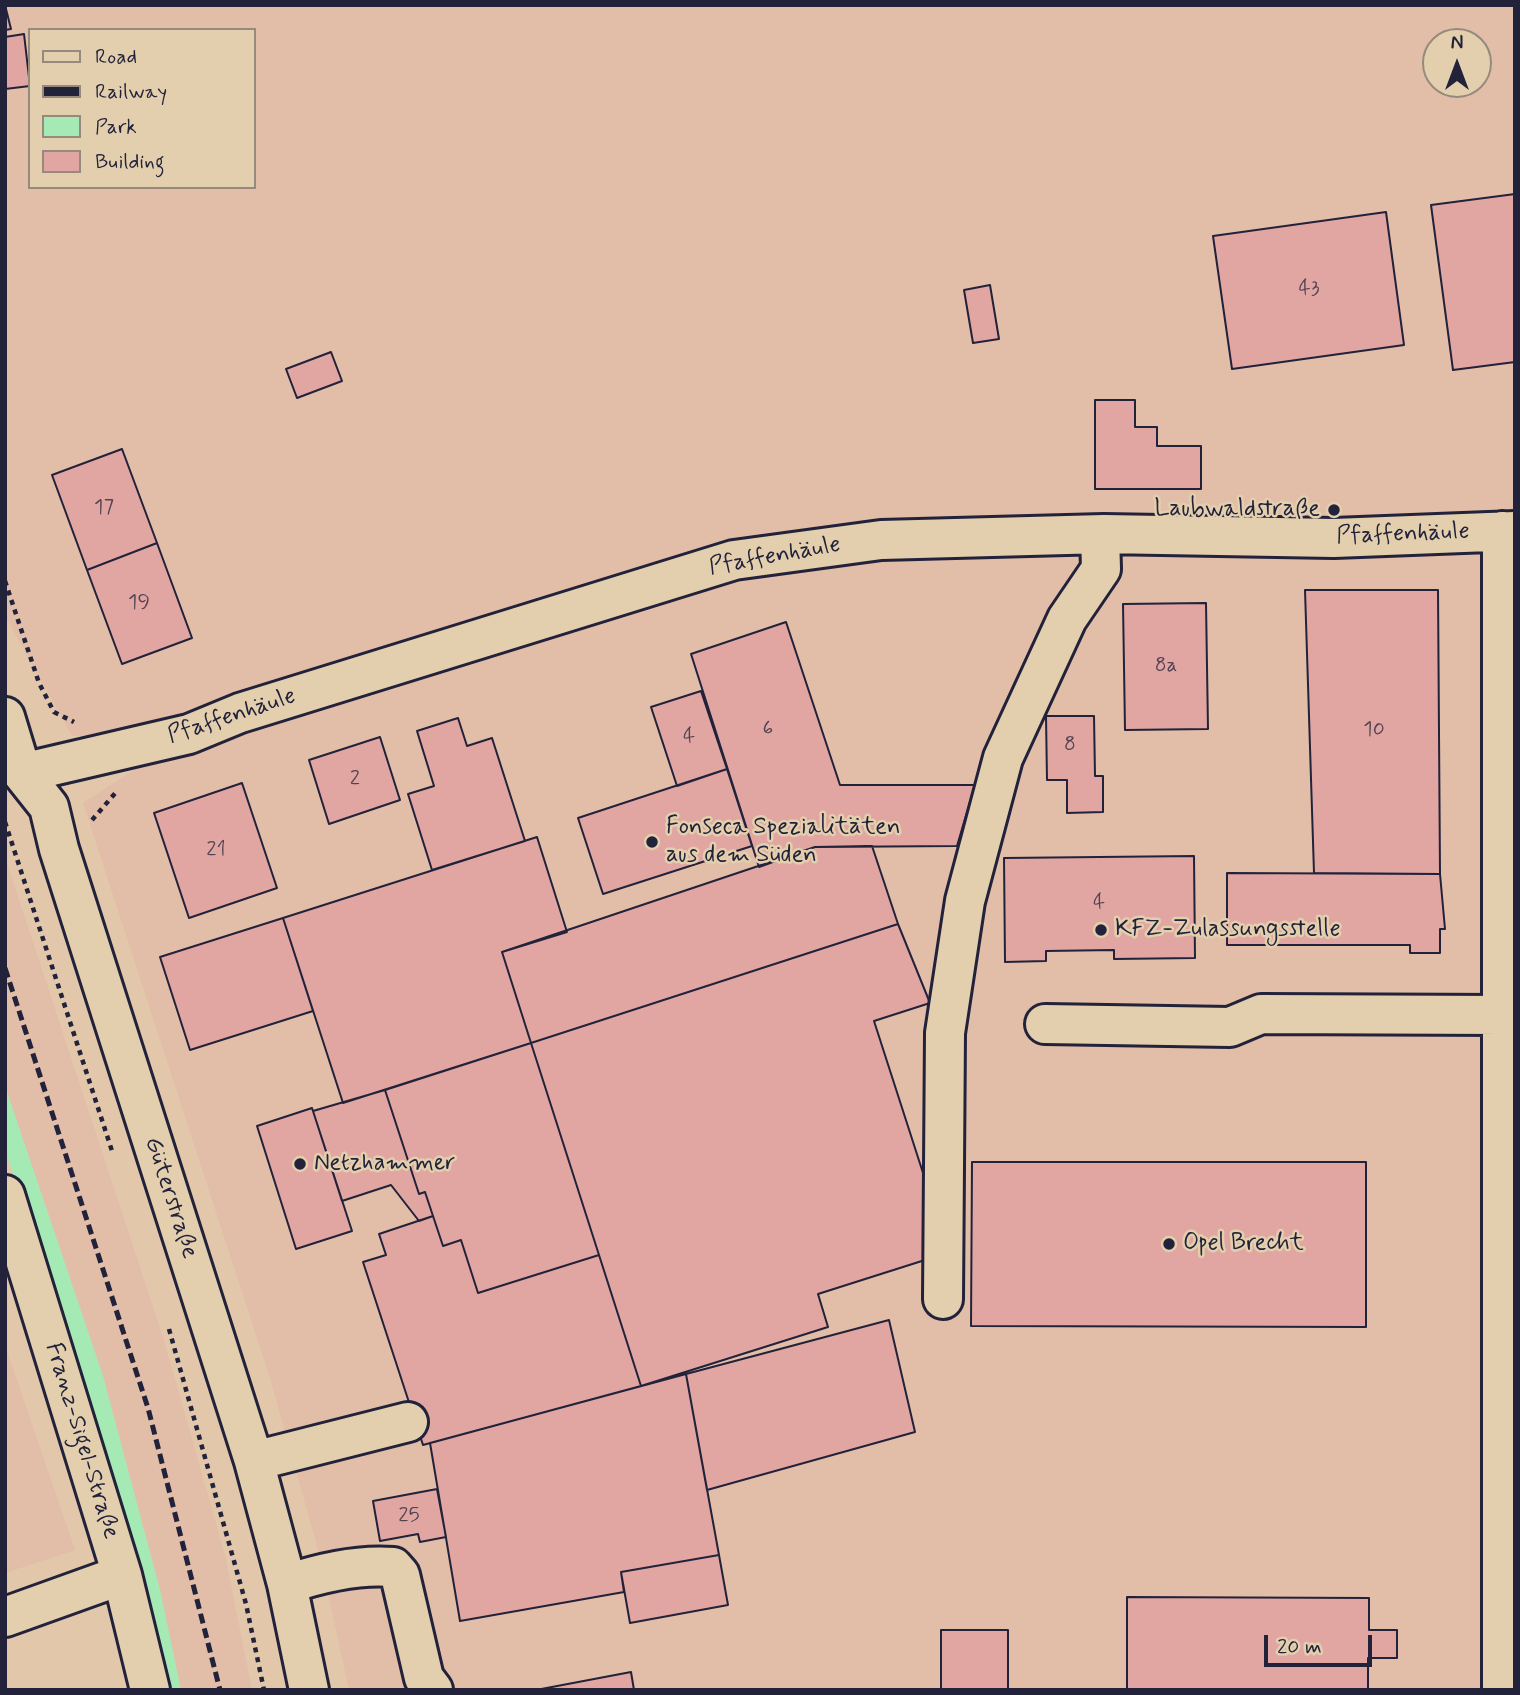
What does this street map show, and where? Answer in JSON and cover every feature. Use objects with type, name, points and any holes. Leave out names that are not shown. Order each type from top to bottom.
[{"type":"street","name":"Pfaffenhäule","points":[[22,773],[189,734],[240,713],[734,560],[881,540],[1100,535],[1334,538],[1508,531]]},
{"type":"street","points":[[1502,1690],[1502,1015],[1508,531]]},
{"type":"street","points":[[943,1299],[945,1033],[965,901],[1003,758],[1067,619],[1101,569],[1100,535]]},
{"type":"street","name":"Güterstraße","points":[[5,717],[22,773],[49,807],[59,849],[254,1461],[287,1584],[309,1690]]},
{"type":"street","points":[[1045,1024],[1230,1027],[1261,1014],[1502,1015]]},
{"type":"street","name":"Franz-Sigel-Straße","points":[[5,1195],[122,1575],[150,1690]]},
{"type":"street","points":[[254,1461],[408,1422]]},
{"type":"street","points":[[287,1584],[315,1575],[380,1566],[393,1567],[400,1575],[424,1678],[433,1690]]},
{"type":"street","points":[[5,1617],[122,1575]]},
{"type":"path","points":[[5,581],[44,692],[54,712],[78,724]]},
{"type":"path","points":[[91,827],[92,816],[117,790],[130,786]]},
{"type":"path","points":[[5,822],[117,1167]]},
{"type":"path","points":[[168,1326],[246,1604],[264,1690]]},
{"type":"shaded area","points":[[5,5],[1515,5],[1515,1690],[349,1690],[321,1560],[270,1378],[83,803],[188,734],[72,736],[5,616]]},
{"type":"shaded area","points":[[5,857],[163,1337],[225,1555],[252,1690],[181,1690],[160,1590],[103,1376],[5,1086]]},
{"type":"shaded area","points":[[5,1345],[75,1550],[5,1573]]},
{"type":"green space","points":[[5,1086],[103,1376],[160,1590],[181,1690],[168,1690],[124,1514],[5,1149]]},
{"type":"building","points":[[5,5],[11,29],[5,30]]},
{"type":"building","points":[[24,34],[28,86],[5,89],[5,37]]},
{"type":"building","points":[[1515,194],[1515,362],[1453,370],[1431,205]]},
{"type":"building","points":[[1386,212],[1404,345],[1232,369],[1213,236]]},
{"type":"building","points":[[990,285],[999,339],[973,343],[964,290]]},
{"type":"building","points":[[331,352],[342,381],[297,398],[286,369]]},
{"type":"building","points":[[1095,400],[1135,400],[1135,427],[1157,427],[1157,446],[1201,446],[1201,489],[1095,489]]},
{"type":"building","points":[[122,449],[157,543],[87,570],[52,475]]},
{"type":"building","points":[[157,543],[192,638],[122,664],[87,570]]},
{"type":"building","points":[[1305,590],[1438,590],[1440,874],[1314,873]]},
{"type":"building","points":[[1206,603],[1208,729],[1125,730],[1123,604]]},
{"type":"building","points":[[786,622],[840,785],[975,785],[957,846],[815,847],[759,867],[691,654]]},
{"type":"building","points":[[701,691],[727,769],[677,786],[651,707]]},
{"type":"building","points":[[1046,716],[1094,716],[1095,776],[1103,776],[1103,812],[1067,813],[1067,780],[1047,780]]},
{"type":"building","points":[[458,718],[467,746],[492,738],[525,841],[432,870],[408,794],[434,786],[417,731]]},
{"type":"building","points":[[380,737],[400,800],[329,824],[309,760]]},
{"type":"building","points":[[727,769],[752,846],[603,894],[578,818]]},
{"type":"building","points":[[242,783],[277,888],[189,918],[154,813]]},
{"type":"building","points":[[537,837],[567,932],[502,952],[531,1043],[343,1103],[283,918]]},
{"type":"building","points":[[872,846],[898,924],[531,1043],[502,952],[815,847]]},
{"type":"building","points":[[1194,856],[1195,958],[1114,959],[1114,950],[1046,951],[1046,961],[1005,962],[1004,858]]},
{"type":"building","points":[[1227,873],[1440,874],[1445,929],[1440,929],[1440,953],[1410,953],[1410,945],[1227,945]]},
{"type":"building","points":[[283,918],[313,1011],[190,1050],[160,957]]},
{"type":"building","points":[[898,924],[930,1003],[874,1021],[924,1176],[925,1260],[818,1294],[828,1327],[641,1386],[531,1043]]},
{"type":"building","points":[[531,1043],[599,1255],[478,1293],[461,1240],[443,1246],[425,1192],[419,1194],[385,1090]]},
{"type":"building","points":[[385,1090],[419,1194],[425,1192],[433,1216],[419,1221],[391,1185],[342,1201],[313,1111]]},
{"type":"building","name":"Netzhammer","points":[[312,1108],[352,1231],[296,1249],[257,1126]]},
{"type":"building","name":"Opel Brecht","points":[[972,1162],[1366,1162],[1366,1327],[971,1326]]},
{"type":"building","points":[[433,1216],[443,1246],[461,1240],[478,1293],[599,1255],[641,1386],[423,1445],[363,1262],[386,1255],[379,1234]]},
{"type":"building","points":[[889,1320],[915,1432],[707,1490],[686,1374]]},
{"type":"building","points":[[686,1374],[719,1555],[621,1572],[624,1592],[460,1621],[430,1443]]},
{"type":"building","points":[[437,1489],[446,1537],[420,1542],[418,1534],[380,1541],[373,1501]]},
{"type":"building","points":[[719,1555],[728,1605],[630,1623],[621,1572]]},
{"type":"building","points":[[1127,1597],[1369,1598],[1369,1630],[1397,1630],[1397,1658],[1368,1658],[1368,1690],[1127,1690]]},
{"type":"building","points":[[941,1630],[1008,1630],[1008,1690],[941,1690]]},
{"type":"building","points":[[631,1672],[634,1690],[536,1690]]},
{"type":"railway","points":[[5,968],[148,1408],[220,1690]]},
{"type":"place","name":"Laubwaldstraße","points":[[1334,510]]},
{"type":"place","name":"Fonseca Spezialitäten aus dem Süden","points":[[652,842]]},
{"type":"place","name":"KFZ-Zulassungsstelle","points":[[1101,930]]},
{"type":"place","name":"Netzhammer","points":[[300,1164]]},
{"type":"place","name":"Opel Brecht","points":[[1169,1244]]}]
